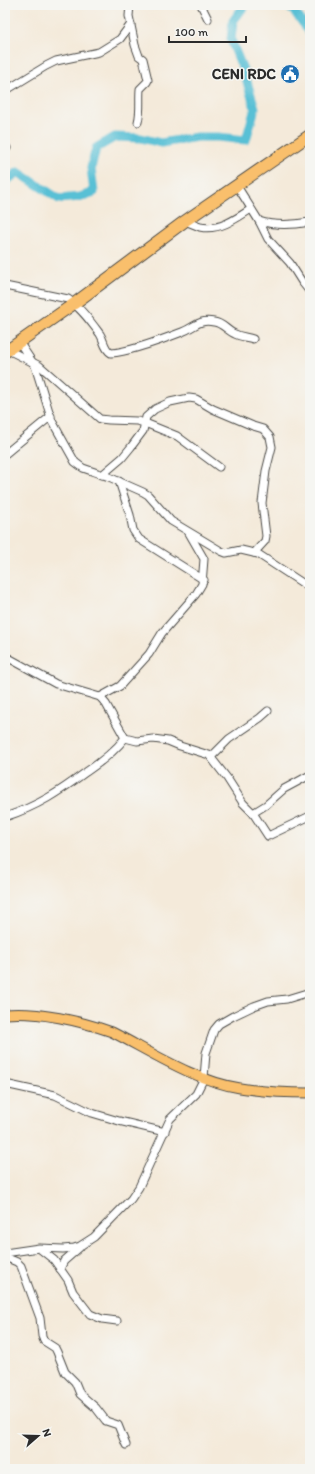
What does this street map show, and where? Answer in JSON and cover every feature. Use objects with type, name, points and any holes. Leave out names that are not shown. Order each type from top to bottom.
[{"type":"highway","points":[[6,351],[75,303],[185,221],[237,186],[264,165],[310,135]]},
{"type":"main road","points":[[5,1014],[50,1016],[102,1028],[204,1078],[239,1088],[283,1093],[310,1093]]},
{"type":"street","points":[[130,5],[130,16],[135,45],[139,56],[143,59],[148,80],[140,89],[139,101],[141,113],[138,122]]},
{"type":"street","points":[[201,5],[208,19]]},
{"type":"street","points":[[5,91],[56,61],[99,52],[120,39],[131,24]]},
{"type":"street","points":[[237,186],[259,221],[268,239],[290,263],[310,292]]},
{"type":"street","points":[[185,221],[200,227],[216,226],[230,222],[251,209]]},
{"type":"street","points":[[259,221],[269,224],[310,222]]},
{"type":"street","points":[[5,286],[65,297],[75,303],[100,335],[107,350],[111,353],[173,336],[200,322],[215,322],[235,334],[253,339]]},
{"type":"street","points":[[19,342],[33,362],[51,416],[75,462],[83,468],[119,481],[148,495],[171,521],[224,552],[241,550],[258,554],[310,588]]},
{"type":"street","points":[[6,351],[40,366],[100,419],[137,421],[146,423],[177,436],[219,467]]},
{"type":"street","points":[[102,475],[122,458],[138,437],[146,423],[146,417],[161,405],[170,402],[192,398],[201,401],[213,409],[266,430],[270,437],[272,447],[266,471],[262,503],[266,536],[265,541],[254,553]]},
{"type":"street","points":[[5,454],[51,416]]},
{"type":"street","points":[[119,481],[130,515],[133,530],[139,539],[204,580]]},
{"type":"street","points":[[100,697],[120,686],[149,654],[162,633],[196,594],[204,580],[204,559],[187,530]]},
{"type":"street","points":[[5,656],[56,684],[100,697],[106,704],[125,738],[137,741],[153,739],[168,741],[207,754],[228,778],[243,803],[253,813],[270,836],[310,816]]},
{"type":"street","points":[[211,757],[229,739],[268,711]]},
{"type":"street","points":[[5,817],[36,805],[67,787],[115,750],[125,738]]},
{"type":"street","points":[[253,813],[266,805],[284,789],[310,775]]},
{"type":"street","points":[[60,1269],[64,1261],[80,1246],[94,1237],[131,1200],[139,1187],[170,1119],[196,1094],[204,1078],[208,1044],[214,1030],[219,1024],[254,1006],[268,1001],[287,999],[310,992]]},
{"type":"street","points":[[5,1084],[56,1095],[92,1113],[165,1132]]},
{"type":"street","points":[[5,1253],[39,1248],[63,1249],[80,1246]]},
{"type":"street","points":[[39,1248],[54,1260],[68,1280],[73,1292],[90,1314],[102,1319],[117,1321]]},
{"type":"street","points":[[5,1257],[17,1262],[21,1266],[40,1318],[42,1336],[45,1343],[55,1348],[64,1372],[74,1382],[80,1394],[96,1408],[106,1421],[118,1426],[126,1445]]},
{"type":"waterway","points":[[5,182],[18,172],[59,199],[80,197],[94,192],[91,168],[96,148],[115,137],[141,138],[161,143],[197,137],[218,137],[246,140],[255,108],[244,72],[231,40],[233,21],[245,5]]},
{"type":"waterway","points":[[285,5],[294,11],[310,31]]},
{"type":"place","name":"CENI RDC","points":[[290,74]]}]
